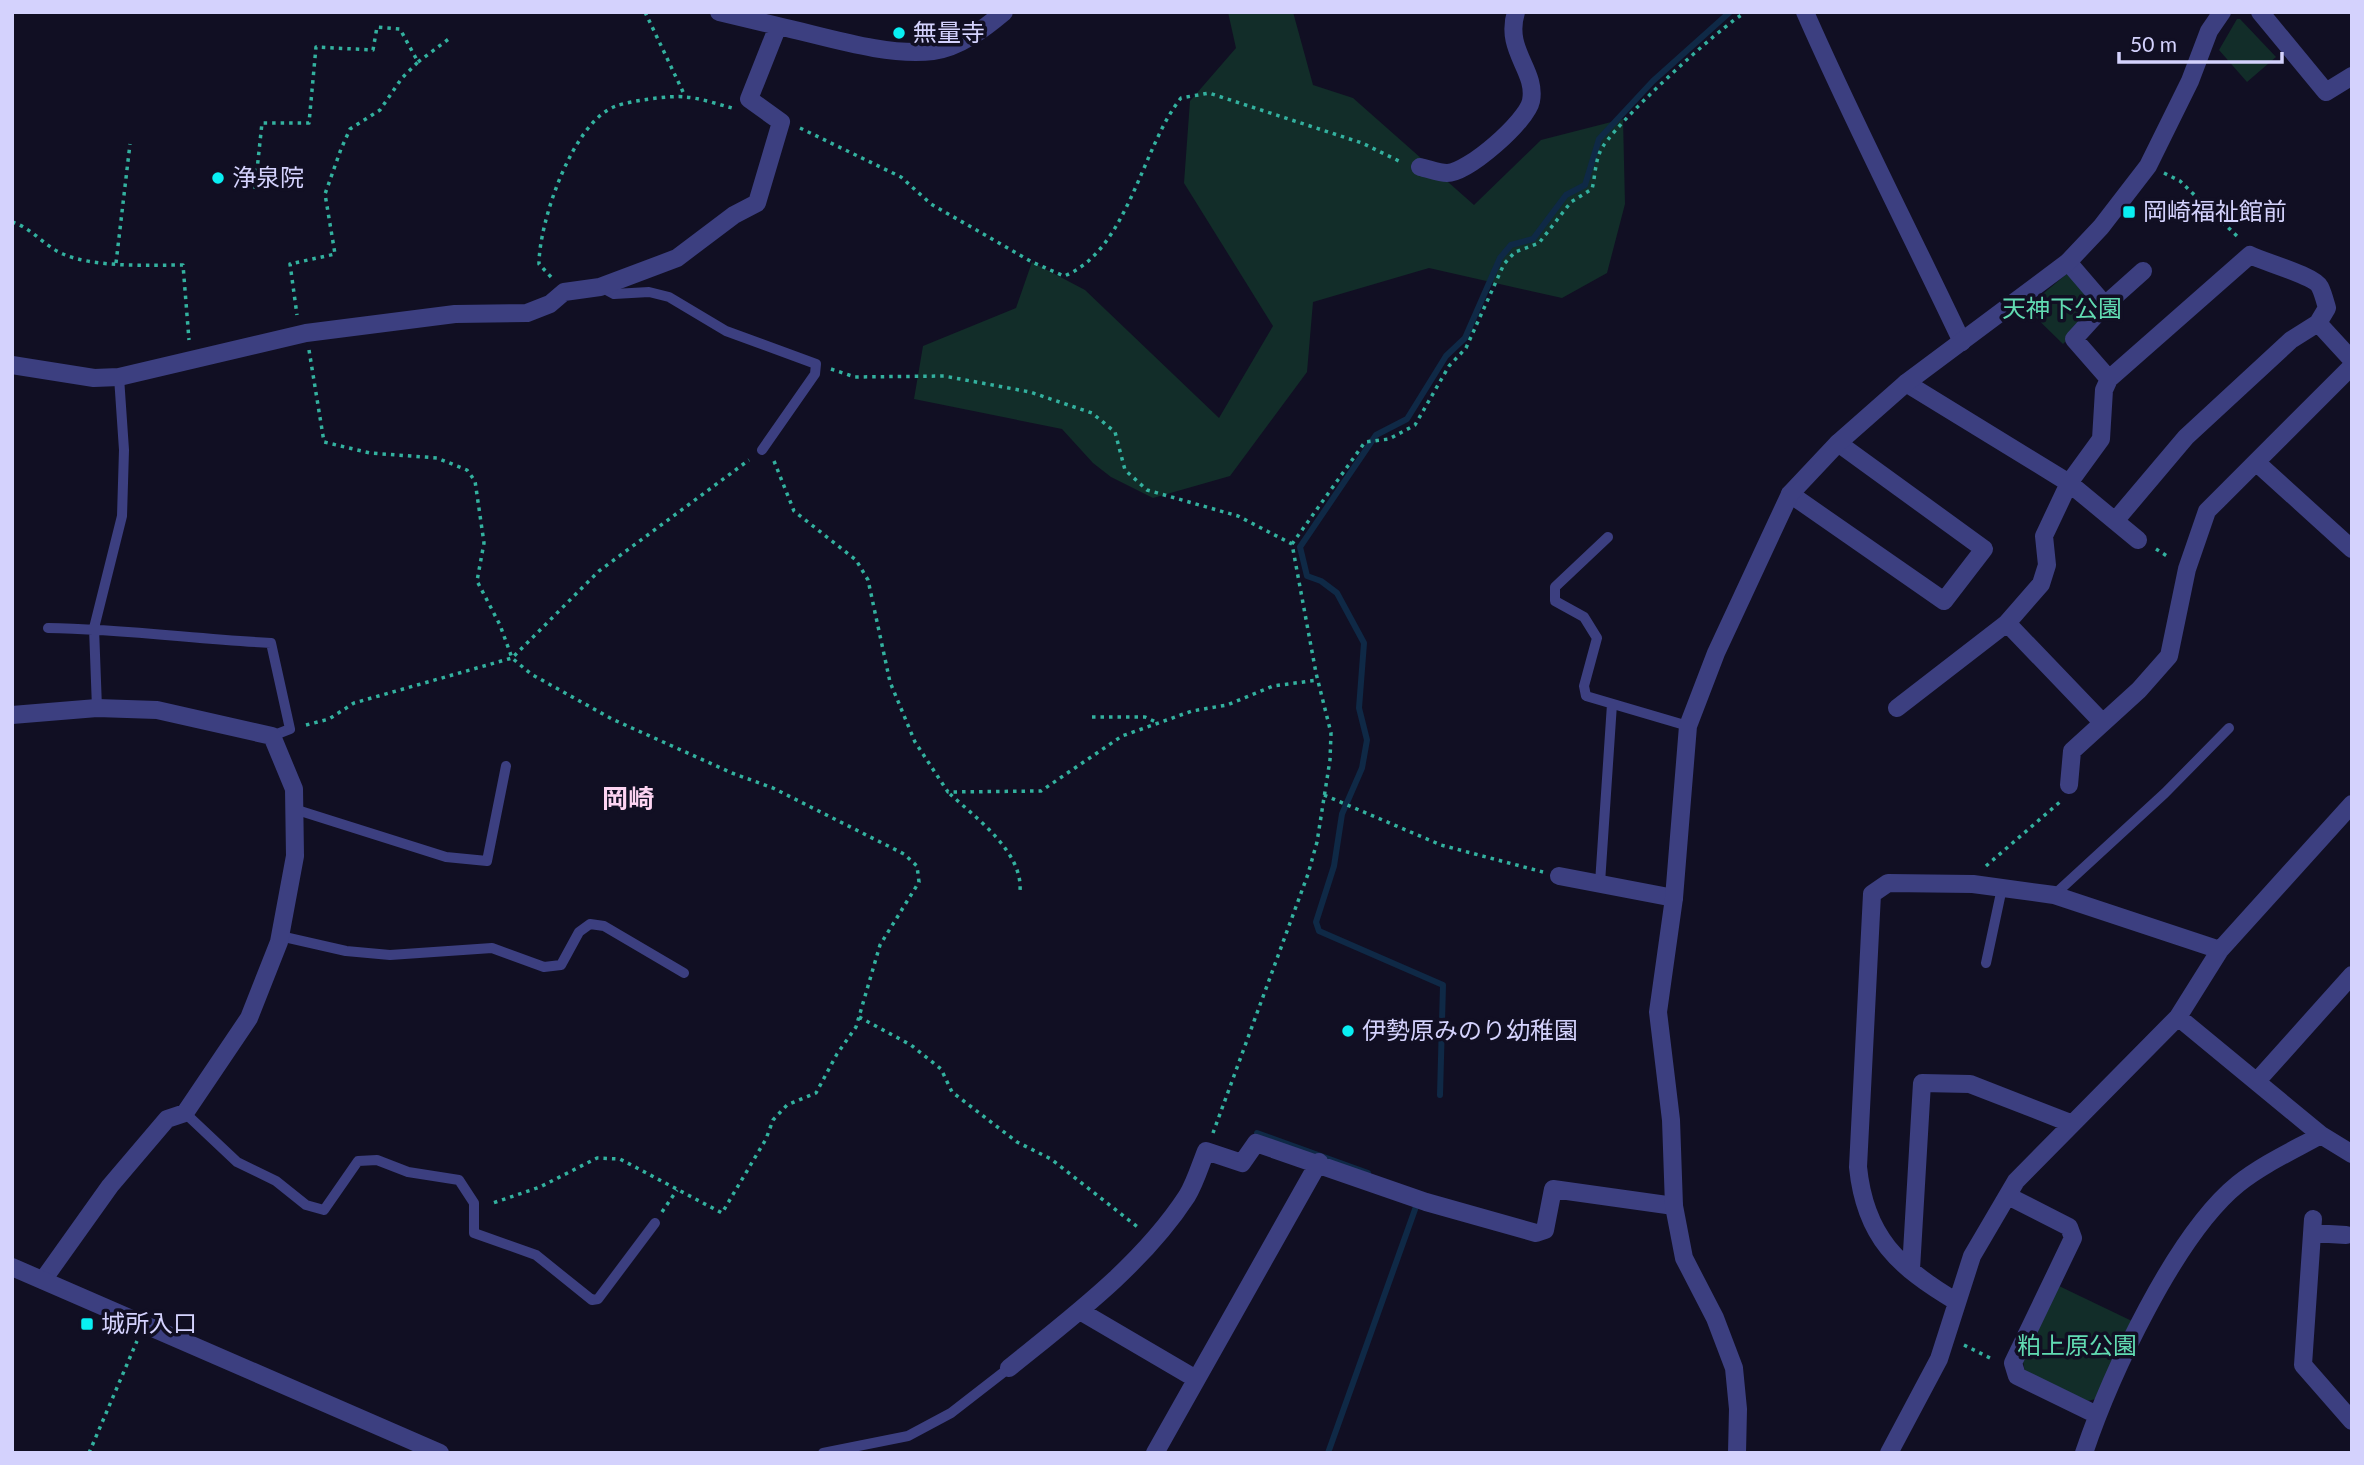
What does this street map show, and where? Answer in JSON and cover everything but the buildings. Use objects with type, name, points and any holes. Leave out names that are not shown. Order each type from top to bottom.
[{"type":"street","points":[[719,12],[896,51],[935,51],[979,32],[1004,12]]},
{"type":"street","points":[[1420,167],[1448,173],[1464,168],[1521,121],[1531,101],[1531,84],[1512,40],[1516,12]]},
{"type":"street","points":[[1805,12],[1841,95],[1877,161],[1962,342]]},
{"type":"street","points":[[1737,1453],[1738,1409],[1734,1368],[1715,1318],[1684,1258],[1674,1206],[1671,1120],[1658,1012],[1674,898],[1688,726],[1716,653],[1790,494],[1838,443],[1906,383],[2068,262],[2101,227],[2148,166],[2190,80],[2209,32],[2222,12]]},
{"type":"street","points":[[2260,12],[2326,92],[2352,76]]},
{"type":"street","points":[[12,365],[94,378],[119,377],[303,333],[455,314],[527,313],[550,304],[564,292],[600,287],[677,258],[734,215],[757,203],[781,122],[750,99],[778,26]]},
{"type":"street","points":[[1897,708],[2007,623],[2040,584],[2047,565],[2044,536],[2069,483],[2101,439],[2104,390],[2109,379],[2250,255],[2295,275],[2310,277],[2320,285],[2327,308],[2318,323],[2291,340],[2186,437],[2115,521]]},
{"type":"street","points":[[2068,262],[2105,305]]},
{"type":"street","points":[[2109,379],[2074,339],[2105,305],[2143,271]]},
{"type":"street","points":[[2318,323],[2352,360]]},
{"type":"street","points":[[2069,785],[2072,751],[2139,690],[2169,656],[2187,569],[2207,511],[2352,366]]},
{"type":"street","points":[[1906,383],[2069,483],[2138,540]]},
{"type":"street","points":[[1790,494],[1944,601],[1983,549],[1838,443]]},
{"type":"street","points":[[2256,462],[2352,549]]},
{"type":"street","points":[[2007,623],[2102,722]]},
{"type":"street","points":[[12,715],[96,708],[157,710],[272,736],[293,789],[296,856],[280,936],[249,1018],[185,1113],[167,1119],[159,1128],[110,1186],[43,1280]]},
{"type":"street","points":[[1889,1453],[1939,1359],[1972,1256],[2016,1181],[2070,1123],[2178,1017],[2220,950],[2352,804]]},
{"type":"street","points":[[1559,876],[1674,898]]},
{"type":"street","points":[[1957,1302],[1922,1281],[1877,1236],[1861,1199],[1858,1167],[1872,894],[1888,883],[1973,884],[2054,895],[2220,950]]},
{"type":"street","points":[[2257,1081],[2349,983]]},
{"type":"street","points":[[2178,1017],[2321,1135],[2352,1154]]},
{"type":"street","points":[[1911,1269],[1922,1083],[1970,1084],[2070,1123]]},
{"type":"street","points":[[2084,1453],[2097,1415],[2189,1237],[2237,1185],[2321,1135]]},
{"type":"street","points":[[1009,1368],[1080,1311],[1152,1238],[1187,1195],[1206,1151],[1242,1163],[1256,1143],[1319,1162],[1426,1202],[1536,1233],[1545,1230],[1553,1189],[1674,1206]]},
{"type":"street","points":[[1154,1453],[1319,1162]]},
{"type":"street","points":[[2008,1196],[2068,1227],[2073,1238],[2013,1363],[2013,1369],[2017,1376],[2097,1415]]},
{"type":"street","points":[[2346,1235],[2313,1226],[2303,1364],[2352,1421]]},
{"type":"street","points":[[12,1267],[440,1453]]},
{"type":"street","points":[[1080,1311],[1196,1379]]},
{"type":"lane","points":[[600,287],[614,294],[649,292],[668,297],[726,331],[816,365],[816,374],[762,450]]},
{"type":"lane","points":[[96,708],[94,628],[122,516],[124,450],[119,377]]},
{"type":"lane","points":[[1608,537],[1555,587],[1555,601],[1584,617],[1597,638],[1584,686],[1586,696],[1688,726]]},
{"type":"lane","points":[[48,628],[94,628],[165,637],[271,643],[290,729],[272,736]]},
{"type":"lane","points":[[1600,883],[1612,704]]},
{"type":"lane","points":[[2054,895],[2229,729]]},
{"type":"lane","points":[[294,810],[446,857],[487,861],[506,766]]},
{"type":"lane","points":[[1986,964],[2002,888]]},
{"type":"lane","points":[[280,936],[346,951],[390,956],[492,948],[544,967],[561,965],[579,932],[590,924],[604,926],[684,973]]},
{"type":"lane","points":[[185,1113],[237,1162],[276,1181],[306,1205],[324,1210],[358,1161],[377,1160],[408,1172],[459,1180],[474,1203],[474,1233],[536,1255],[592,1300],[598,1299],[655,1223]]},
{"type":"lane","points":[[822,1453],[908,1436],[951,1413],[1009,1368]]},
{"type":"path","points":[[645,12],[685,97]]},
{"type":"path","points":[[1206,1151],[1308,874],[1324,795],[1331,733],[1292,544],[1365,442],[1389,439],[1415,425],[1449,366],[1466,348],[1504,264],[1515,252],[1539,243],[1571,202],[1592,189],[1600,151],[1657,87],[1730,20],[1746,12]]},
{"type":"path","points":[[255,189],[262,123],[309,123],[316,47],[373,50],[377,27],[400,29],[418,62]]},
{"type":"path","points":[[450,38],[402,78],[380,110],[350,130],[325,194],[335,254],[290,264],[324,442],[370,453],[437,458],[467,470],[475,481],[484,543],[477,581],[500,625],[512,658],[552,688],[588,707],[732,774],[773,788],[904,854],[917,866],[919,882],[880,945],[856,1027],[837,1054],[816,1093],[787,1105],[773,1120],[766,1139],[722,1213],[620,1159],[597,1158],[541,1187],[484,1206],[474,1203]]},
{"type":"path","points":[[781,122],[803,129],[901,177],[931,204],[1032,262],[1064,276],[1079,270],[1116,226],[1142,175],[1167,116],[1181,98],[1209,93],[1362,143],[1420,167]]},
{"type":"path","points":[[564,292],[540,264],[539,245],[560,177],[587,128],[615,106],[685,97],[747,111],[757,106]]},
{"type":"path","points":[[115,264],[130,144]]},
{"type":"path","points":[[2148,166],[2180,181],[2249,248],[2250,255]]},
{"type":"path","points":[[12,222],[22,225],[63,254],[115,264],[183,265],[190,358]]},
{"type":"path","points":[[816,365],[855,377],[944,376],[1030,392],[1092,413],[1115,432],[1125,470],[1147,490],[1238,516],[1292,544]]},
{"type":"path","points":[[290,729],[329,719],[354,703],[512,658],[599,571],[762,450],[774,461],[794,511],[856,560],[868,580],[890,682],[915,742],[948,793],[995,836],[1021,877],[1020,891]]},
{"type":"path","points":[[2138,540],[2187,569]]},
{"type":"path","points":[[948,793],[1041,792],[1122,736],[1192,711],[1227,705],[1273,686],[1318,680]]},
{"type":"path","points":[[1092,717],[1145,717],[1159,723]]},
{"type":"path","points":[[1973,884],[1977,874],[2050,808],[2059,804],[2069,785]]},
{"type":"path","points":[[1324,795],[1441,845],[1559,876]]},
{"type":"path","points":[[859,1017],[911,1045],[941,1069],[952,1092],[1017,1142],[1051,1158],[1152,1238]]},
{"type":"path","points":[[655,1223],[677,1189]]},
{"type":"path","points":[[89,1453],[145,1323]]},
{"type":"path","points":[[1946,1336],[2013,1369]]},
{"type":"green space","points":[[1228,12],[1293,12],[1313,85],[1353,98],[1474,205],[1541,140],[1623,119],[1625,204],[1607,273],[1562,298],[1429,268],[1313,302],[1307,372],[1230,476],[1153,498],[1111,477],[1093,463],[1062,429],[914,399],[923,346],[1016,308],[1032,262],[1085,290],[1219,418],[1273,326],[1184,183],[1190,101],[1236,48]]},
{"type":"green space","points":[[2237,19],[2276,57],[2247,82],[2219,50]]},
{"type":"green space","name":"天神下公園","points":[[2069,272],[2096,302],[2095,312],[2063,344],[2026,308]]},
{"type":"green space","name":"粕上原公園","points":[[2059,1286],[2134,1322],[2099,1398],[2088,1401],[2025,1373],[2023,1361]]},
{"type":"waterway","points":[[1440,1095],[1443,985],[1319,931],[1316,922],[1334,866],[1342,814],[1362,768],[1367,740],[1359,708],[1364,643],[1337,593],[1321,581],[1307,576],[1300,547],[1376,435],[1407,419],[1446,356],[1465,338],[1500,258],[1511,245],[1533,239],[1566,195],[1585,185],[1599,139],[1653,81],[1730,12]]},
{"type":"waterway","points":[[1257,1133],[1368,1173]]},
{"type":"waterway","points":[[1328,1453],[1418,1201]]},
{"type":"place","name":"無量寺","points":[[899,33]]},
{"type":"place","name":"浄泉院","points":[[218,178]]},
{"type":"place","name":"岡崎福祉館前","points":[[2129,212]]},
{"type":"place","name":"伊勢原みのり幼稚園","points":[[1348,1031]]},
{"type":"place","name":"城所入口","points":[[87,1324]]},
{"type":"district","name":"岡崎","points":[[628,799]]}]
